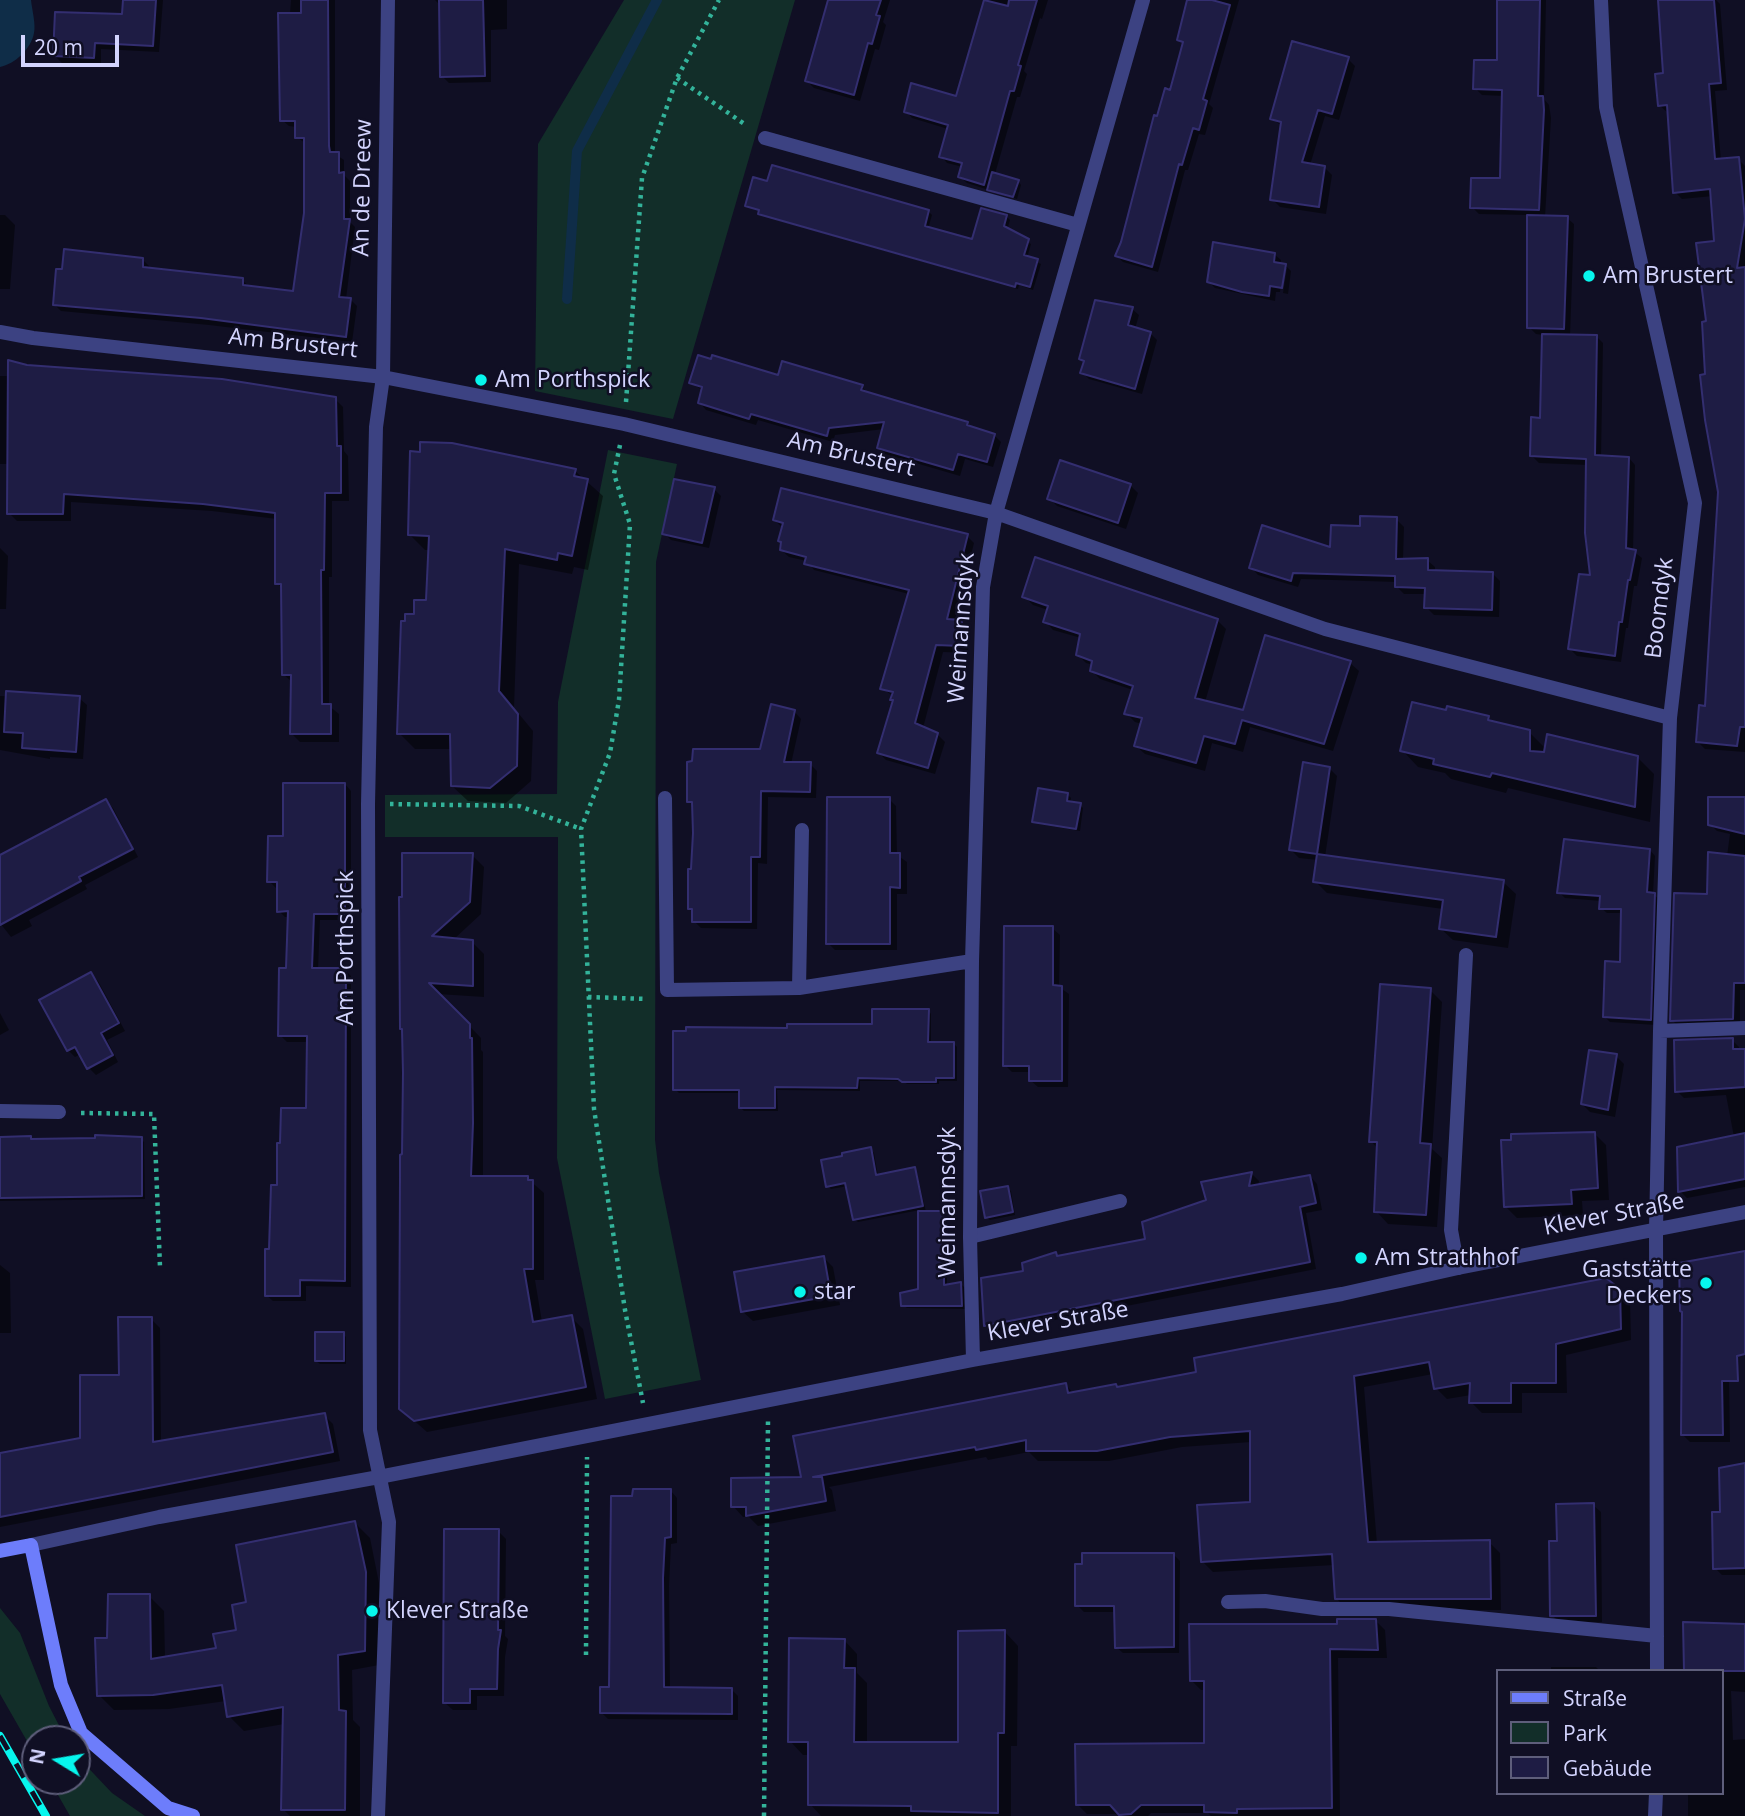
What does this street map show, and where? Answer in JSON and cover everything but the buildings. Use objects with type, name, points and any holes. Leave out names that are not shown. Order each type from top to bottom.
[{"type":"street","name":"An de Dreew","points":[[383,377],[388,0]]},
{"type":"street","name":"Weimannsdyk","points":[[973,1360],[970,1237],[972,961],[983,587],[996,513],[1143,0]]},
{"type":"street","name":"Boomdyk","points":[[1601,0],[1606,107],[1695,503],[1670,718],[1656,1230]]},
{"type":"street","points":[[765,138],[1078,225]]},
{"type":"street","name":"Am Brustert","points":[[0,332],[33,338],[383,377],[624,424],[996,513],[1325,629],[1670,718]]},
{"type":"street","name":"Am Porthspick","points":[[379,1477],[370,1430],[368,804],[376,428],[383,377]]},
{"type":"street","points":[[665,798],[667,990],[799,988],[972,961]]},
{"type":"street","points":[[799,988],[802,830]]},
{"type":"street","points":[[1458,1268],[1451,1230],[1466,955]]},
{"type":"street","points":[[1660,1031],[1745,1028]]},
{"type":"street","points":[[0,1111],[59,1112]]},
{"type":"street","points":[[970,1237],[1120,1201]]},
{"type":"street","name":"Klever Straße","points":[[0,1550],[973,1360],[1342,1294],[1458,1268],[1745,1212]]},
{"type":"street","points":[[1656,1230],[1657,1669]]},
{"type":"street","points":[[378,1816],[389,1522],[379,1477]]},
{"type":"street","points":[[31,1545],[61,1685],[81,1733],[168,1808],[193,1816]]},
{"type":"street","points":[[1228,1602],[1265,1601],[1322,1609],[1389,1609],[1657,1636]]},
{"type":"street","points":[[1656,1795],[1656,1816]]},
{"type":"path","points":[[647,1423],[625,1310],[594,1109],[581,829],[610,753],[619,700],[630,524],[614,474],[624,424],[642,178],[677,78],[719,0]]},
{"type":"path","points":[[677,78],[765,138]]},
{"type":"path","points":[[368,804],[519,806],[581,829]]},
{"type":"path","points":[[588,997],[655,999],[667,990]]},
{"type":"path","points":[[59,1112],[155,1114],[160,1267]]},
{"type":"path","points":[[764,1816],[768,1402]]},
{"type":"path","points":[[586,1655],[587,1436]]},
{"type":"green space","points":[[624,0],[795,0],[673,419],[535,391],[538,144]]},
{"type":"green space","points":[[608,450],[677,464],[656,562],[655,1140],[659,1173],[701,1380],[605,1399],[557,1158],[558,837],[385,837],[385,795],[557,794],[558,702]]},
{"type":"green space","points":[[0,1608],[20,1633],[59,1725],[21,1725],[21,1731],[0,1694]]},
{"type":"green space","points":[[91,1771],[112,1793],[145,1816],[70,1816],[58,1795],[91,1795]]},
{"type":"water","points":[[0,0],[31,0],[35,25],[32,39],[22,55],[0,67]]},
{"type":"waterway","points":[[567,299],[577,151],[657,0]]},
{"type":"railway","points":[[0,1736],[46,1816]]},
{"type":"place","name":"Am Brustert","points":[[1589,276]]},
{"type":"place","name":"Am Porthspick","points":[[481,380]]},
{"type":"place","name":"Am Strathhof","points":[[1361,1258]]},
{"type":"place","name":"Gaststätte Deckers","points":[[1706,1283]]},
{"type":"place","name":"star","points":[[800,1292]]},
{"type":"place","name":"Klever Straße","points":[[372,1611]]}]
